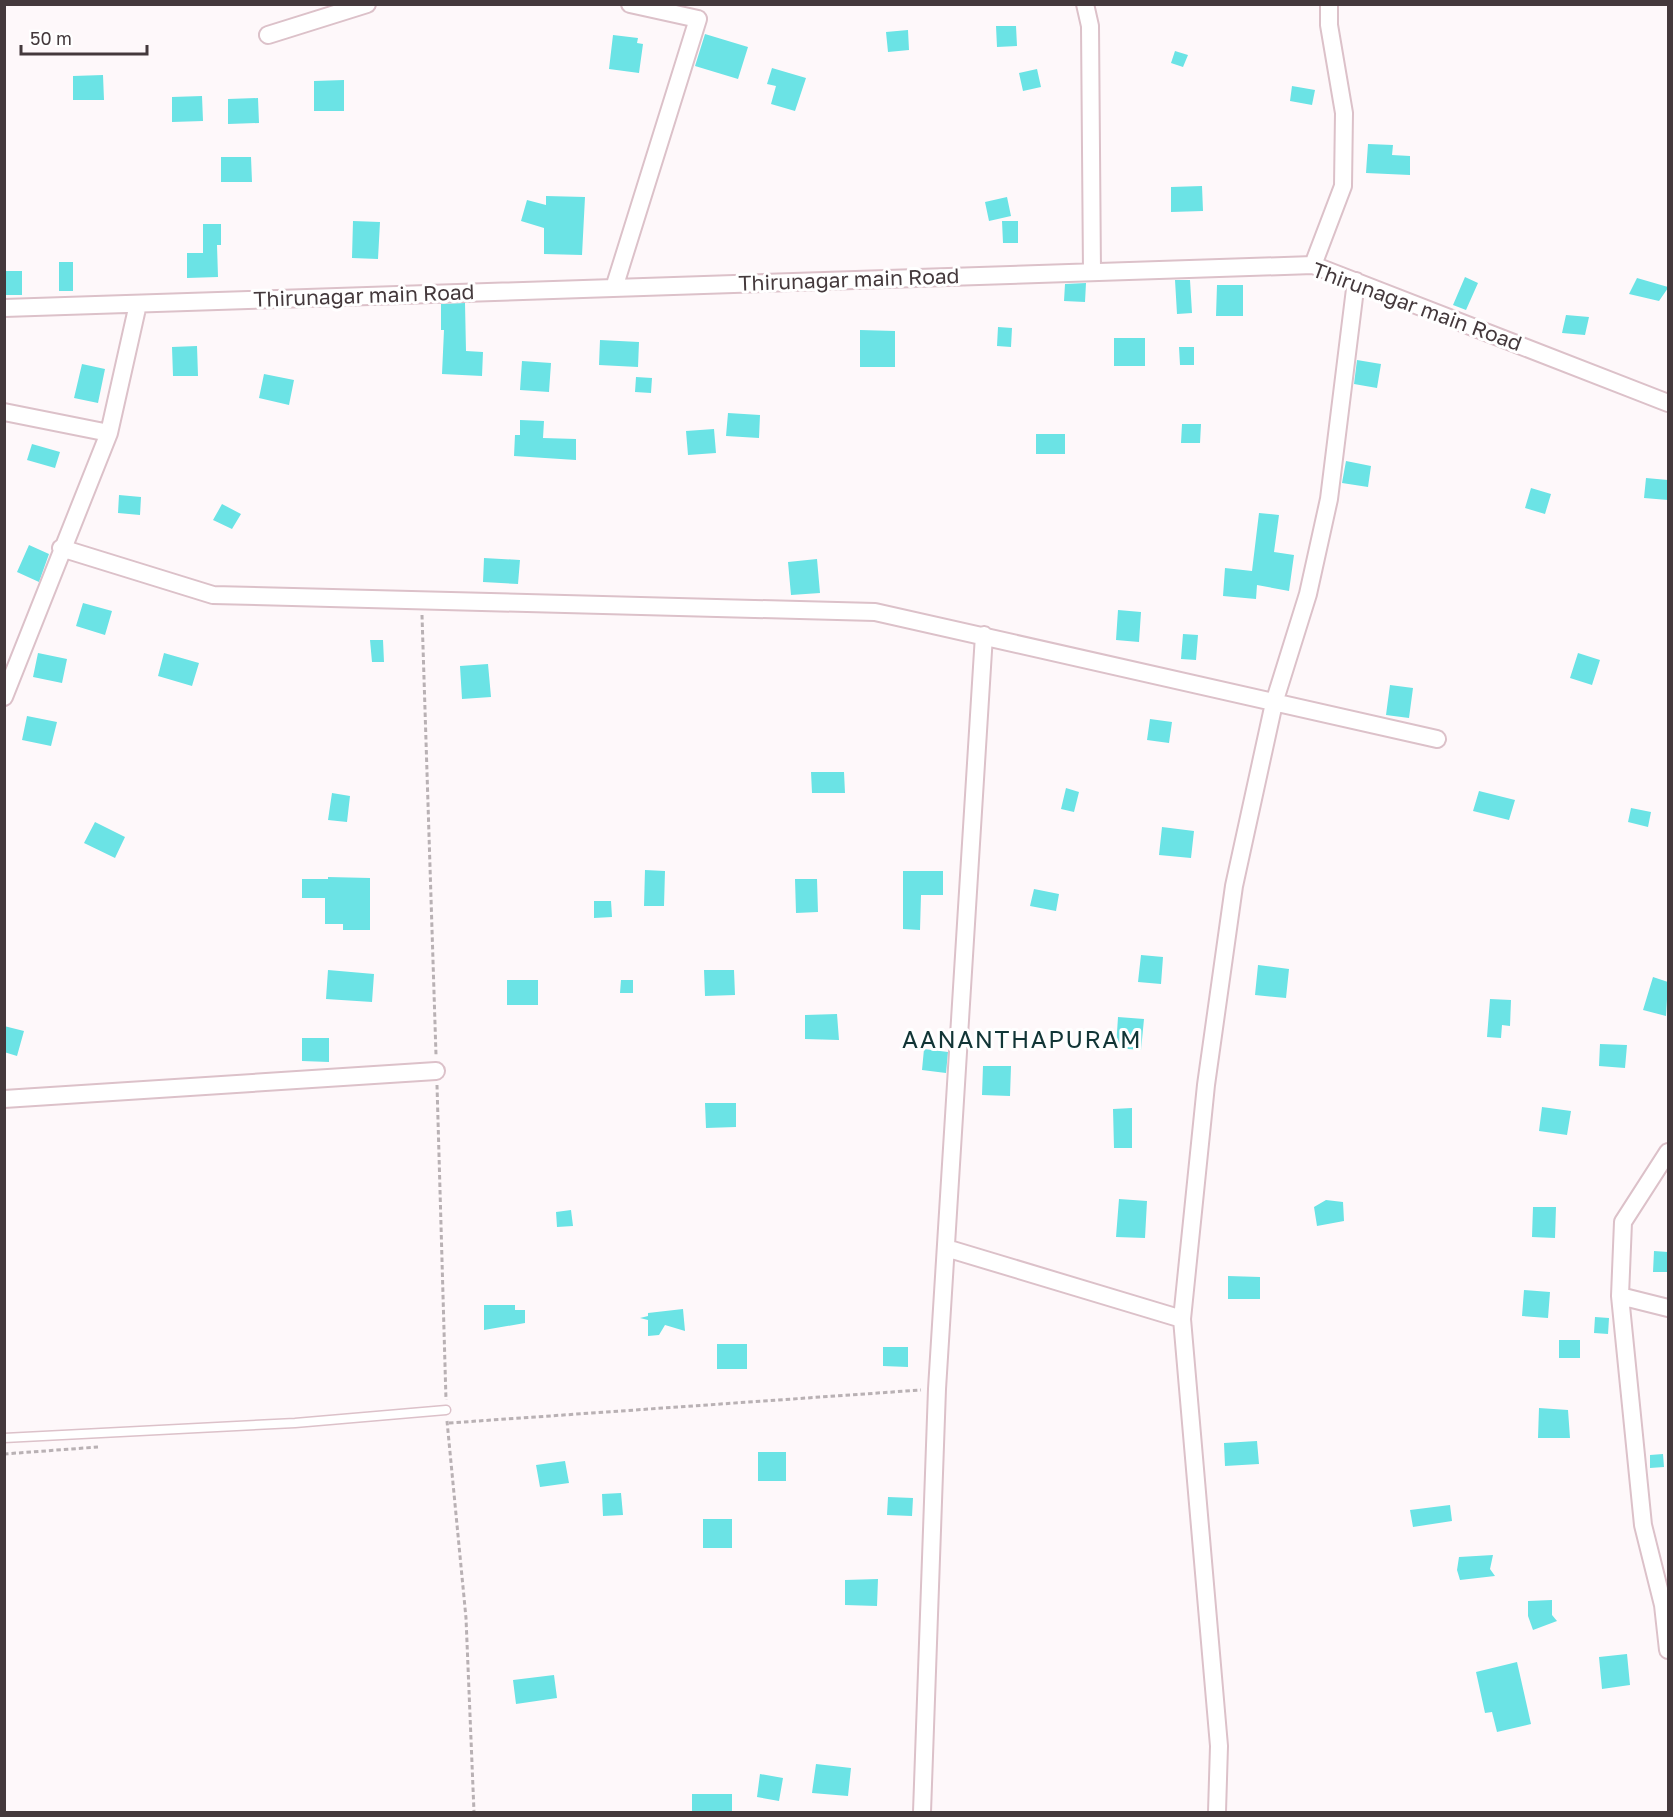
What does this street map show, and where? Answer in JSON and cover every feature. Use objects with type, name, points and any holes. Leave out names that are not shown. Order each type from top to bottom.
[{"type":"street","points":[[268,35],[367,4]]},
{"type":"street","points":[[614,288],[698,19],[630,4]]},
{"type":"street","points":[[1084,4],[1090,26],[1092,272]]},
{"type":"street","points":[[1313,265],[1343,186],[1344,113],[1329,25],[1329,4]]},
{"type":"street","name":"Thirunagar main Road","points":[[4,308],[1313,265],[1668,404]]},
{"type":"street","points":[[1217,1812],[1219,1746],[1182,1319],[1206,1085],[1234,886],[1274,703],[1308,594],[1329,499],[1356,281]]},
{"type":"street","points":[[4,697],[109,433],[138,304]]},
{"type":"street","points":[[4,412],[109,433]]},
{"type":"street","points":[[62,548],[213,595],[875,612],[1437,739]]},
{"type":"street","points":[[922,1812],[937,1389],[984,635]]},
{"type":"street","points":[[4,1099],[436,1071]]},
{"type":"street","points":[[1668,1152],[1623,1222],[1620,1296],[1643,1525],[1664,1605],[1668,1650]]},
{"type":"street","points":[[946,1248],[1182,1319]]},
{"type":"street","points":[[1620,1296],[1668,1308]]},
{"type":"lane","points":[[4,1438],[295,1424],[446,1410]]},
{"type":"path","points":[[422,601],[446,1410],[466,1618],[474,1812]]},
{"type":"path","points":[[447,1423],[937,1389]]},
{"type":"building","points":[[996,26],[1016,26],[1017,46],[997,47]]},
{"type":"building","points":[[908,30],[909,50],[888,52],[886,32]]},
{"type":"building","points":[[705,34],[748,47],[738,79],[695,66]]},
{"type":"building","points":[[613,35],[638,38],[637,43],[643,44],[639,73],[609,69]]},
{"type":"building","points":[[1175,51],[1188,55],[1183,67],[1171,63]]},
{"type":"building","points":[[772,68],[806,78],[795,111],[771,104],[776,86],[767,84]]},
{"type":"building","points":[[1037,69],[1041,87],[1023,91],[1019,73]]},
{"type":"building","points":[[103,75],[104,100],[73,100],[73,76]]},
{"type":"building","points":[[344,80],[344,111],[314,111],[314,81]]},
{"type":"building","points":[[1292,86],[1315,90],[1312,105],[1290,101]]},
{"type":"building","points":[[202,96],[203,121],[172,122],[172,97]]},
{"type":"building","points":[[258,98],[259,123],[228,124],[228,99]]},
{"type":"building","points":[[1368,144],[1393,145],[1392,155],[1410,156],[1410,175],[1366,173]]},
{"type":"building","points":[[221,157],[251,157],[252,182],[221,182]]},
{"type":"building","points":[[1202,186],[1203,211],[1171,212],[1171,187]]},
{"type":"building","points":[[546,196],[585,197],[582,255],[544,254],[544,228],[521,221],[527,200],[546,205]]},
{"type":"building","points":[[1007,197],[1011,216],[989,221],[985,202]]},
{"type":"building","points":[[353,221],[380,222],[378,259],[352,258]]},
{"type":"building","points":[[1002,221],[1018,221],[1018,243],[1003,243]]},
{"type":"building","points":[[203,224],[221,224],[221,245],[217,245],[218,277],[187,278],[187,253],[203,253]]},
{"type":"building","points":[[59,262],[73,262],[73,291],[59,291]]},
{"type":"building","points":[[4,271],[22,271],[22,295],[4,295]]},
{"type":"building","points":[[1465,277],[1478,283],[1466,310],[1453,305]]},
{"type":"building","points":[[1637,278],[1668,288],[1659,301],[1629,294]]},
{"type":"building","points":[[1175,280],[1190,280],[1192,313],[1177,314]]},
{"type":"building","points":[[1086,283],[1085,302],[1064,301],[1065,284]]},
{"type":"building","points":[[1217,285],[1243,285],[1243,316],[1216,316]]},
{"type":"building","points":[[465,303],[466,351],[483,352],[482,376],[442,374],[444,330],[441,330],[441,304]]},
{"type":"building","points":[[1566,315],[1589,317],[1585,335],[1562,333]]},
{"type":"building","points":[[998,327],[1012,328],[1011,347],[997,346]]},
{"type":"building","points":[[860,330],[895,331],[895,367],[860,367]]},
{"type":"building","points":[[1114,338],[1145,338],[1145,366],[1114,366]]},
{"type":"building","points":[[600,340],[639,342],[638,367],[599,365]]},
{"type":"building","points":[[197,346],[198,376],[173,376],[172,347]]},
{"type":"building","points":[[1179,347],[1194,347],[1194,365],[1180,365]]},
{"type":"building","points":[[1357,360],[1381,364],[1377,388],[1354,384]]},
{"type":"building","points":[[522,361],[551,363],[549,392],[520,390]]},
{"type":"building","points":[[82,364],[105,369],[98,403],[74,398]]},
{"type":"building","points":[[264,374],[294,380],[289,405],[259,398]]},
{"type":"building","points":[[636,377],[652,378],[651,393],[635,392]]},
{"type":"building","points":[[728,413],[760,415],[759,438],[726,436]]},
{"type":"building","points":[[520,420],[544,421],[543,438],[576,439],[576,460],[514,456],[515,435],[520,435]]},
{"type":"building","points":[[1182,424],[1201,424],[1200,443],[1181,443]]},
{"type":"building","points":[[714,429],[716,453],[688,455],[686,431]]},
{"type":"building","points":[[1036,434],[1065,434],[1065,454],[1036,454]]},
{"type":"building","points":[[32,444],[60,452],[55,468],[27,460]]},
{"type":"building","points":[[1346,461],[1371,466],[1368,487],[1342,483]]},
{"type":"building","points":[[1646,478],[1668,480],[1668,500],[1644,498]]},
{"type":"building","points":[[1531,488],[1551,494],[1545,514],[1525,508]]},
{"type":"building","points":[[119,495],[141,497],[140,515],[118,513]]},
{"type":"building","points":[[222,504],[241,514],[232,529],[213,520]]},
{"type":"building","points":[[1259,513],[1279,515],[1274,552],[1294,555],[1289,591],[1257,585],[1256,599],[1223,596],[1225,568],[1252,571]]},
{"type":"building","points":[[29,545],[49,554],[39,582],[17,572]]},
{"type":"building","points":[[484,558],[520,560],[518,584],[483,582]]},
{"type":"building","points":[[817,559],[820,593],[791,595],[788,562]]},
{"type":"building","points":[[83,603],[112,611],[105,635],[76,626]]},
{"type":"building","points":[[1118,610],[1141,612],[1139,642],[1116,640]]},
{"type":"building","points":[[1183,634],[1198,635],[1196,660],[1181,659]]},
{"type":"building","points":[[370,640],[383,640],[384,662],[372,662]]},
{"type":"building","points":[[38,653],[67,659],[62,683],[33,677]]},
{"type":"building","points":[[164,653],[199,663],[192,686],[158,676]]},
{"type":"building","points":[[1578,653],[1600,660],[1592,685],[1570,678]]},
{"type":"building","points":[[488,664],[491,697],[462,699],[460,666]]},
{"type":"building","points":[[1390,685],[1413,688],[1409,718],[1386,715]]},
{"type":"building","points":[[27,716],[57,722],[51,746],[22,740]]},
{"type":"building","points":[[1150,719],[1172,722],[1169,743],[1147,740]]},
{"type":"building","points":[[811,772],[844,772],[845,793],[812,793]]},
{"type":"building","points":[[1066,788],[1079,792],[1074,812],[1061,809]]},
{"type":"building","points":[[1479,791],[1515,800],[1509,820],[1473,811]]},
{"type":"building","points":[[332,793],[350,796],[347,822],[328,820]]},
{"type":"building","points":[[1631,808],[1651,812],[1648,827],[1628,822]]},
{"type":"building","points":[[95,822],[125,837],[115,858],[84,843]]},
{"type":"building","points":[[1162,827],[1194,831],[1191,858],[1159,855]]},
{"type":"building","points":[[645,870],[665,871],[664,906],[644,906]]},
{"type":"building","points":[[903,871],[943,871],[943,895],[921,895],[920,930],[903,929]]},
{"type":"building","points":[[328,877],[370,878],[370,930],[343,930],[343,924],[325,924],[325,898],[302,898],[302,879],[328,879]]},
{"type":"building","points":[[795,879],[817,879],[818,912],[796,913]]},
{"type":"building","points":[[1034,889],[1059,894],[1056,911],[1030,906]]},
{"type":"building","points":[[594,901],[611,901],[612,917],[594,918]]},
{"type":"building","points":[[1141,955],[1163,957],[1161,984],[1138,982]]},
{"type":"building","points":[[1258,965],[1289,969],[1286,998],[1255,995]]},
{"type":"building","points":[[328,970],[374,974],[372,1002],[326,999]]},
{"type":"building","points":[[704,970],[734,970],[735,995],[705,996]]},
{"type":"building","points":[[1653,977],[1668,982],[1666,1016],[1643,1010]]},
{"type":"building","points":[[507,980],[538,980],[538,1005],[507,1005]]},
{"type":"building","points":[[621,980],[633,980],[633,993],[620,993]]},
{"type":"building","points":[[1490,999],[1511,1000],[1510,1026],[1502,1025],[1501,1038],[1487,1037]]},
{"type":"building","points":[[837,1014],[839,1040],[805,1039],[805,1015]]},
{"type":"building","points":[[1118,1017],[1144,1019],[1141,1050],[1116,1048]]},
{"type":"building","points":[[4,1026],[24,1031],[17,1056],[4,1052]]},
{"type":"building","points":[[302,1038],[329,1038],[329,1062],[302,1061]]},
{"type":"building","points":[[1600,1044],[1627,1045],[1625,1068],[1599,1066]]},
{"type":"building","points":[[924,1049],[948,1052],[946,1073],[922,1070]]},
{"type":"building","points":[[983,1066],[1011,1066],[1010,1096],[982,1095]]},
{"type":"building","points":[[705,1103],[736,1103],[736,1127],[706,1128]]},
{"type":"building","points":[[1542,1107],[1571,1111],[1567,1135],[1539,1131]]},
{"type":"building","points":[[1132,1108],[1132,1148],[1114,1148],[1113,1109]]},
{"type":"building","points":[[1119,1199],[1147,1201],[1145,1238],[1116,1237]]},
{"type":"building","points":[[1326,1200],[1343,1202],[1344,1221],[1317,1226],[1314,1207]]},
{"type":"building","points":[[1533,1207],[1556,1207],[1555,1238],[1532,1237]]},
{"type":"building","points":[[571,1210],[573,1226],[557,1227],[556,1212]]},
{"type":"building","points":[[1654,1251],[1668,1252],[1668,1272],[1653,1272]]},
{"type":"building","points":[[1228,1276],[1260,1277],[1260,1299],[1228,1299]]},
{"type":"building","points":[[1524,1290],[1550,1292],[1548,1318],[1522,1316]]},
{"type":"building","points":[[484,1305],[515,1305],[515,1310],[525,1310],[525,1323],[484,1330]]},
{"type":"building","points":[[683,1309],[685,1331],[665,1325],[659,1335],[648,1336],[648,1320],[640,1318],[648,1316],[648,1313]]},
{"type":"building","points":[[1595,1317],[1609,1318],[1608,1334],[1594,1333]]},
{"type":"building","points":[[1559,1340],[1580,1340],[1580,1358],[1559,1358]]},
{"type":"building","points":[[717,1344],[747,1344],[747,1369],[717,1369]]},
{"type":"building","points":[[883,1347],[908,1347],[908,1367],[883,1366]]},
{"type":"building","points":[[1539,1408],[1568,1410],[1570,1438],[1538,1438]]},
{"type":"building","points":[[1257,1441],[1259,1464],[1225,1466],[1224,1443]]},
{"type":"building","points":[[758,1452],[786,1452],[786,1481],[758,1481]]},
{"type":"building","points":[[1663,1454],[1664,1467],[1650,1468],[1650,1455]]},
{"type":"building","points":[[565,1461],[569,1483],[540,1487],[536,1465]]},
{"type":"building","points":[[621,1493],[623,1515],[603,1516],[602,1494]]},
{"type":"building","points":[[888,1497],[913,1498],[912,1516],[887,1515]]},
{"type":"building","points":[[1450,1505],[1452,1521],[1413,1527],[1410,1510]]},
{"type":"building","points":[[703,1519],[732,1519],[732,1548],[703,1548]]},
{"type":"building","points":[[1493,1555],[1490,1569],[1495,1576],[1460,1580],[1457,1570],[1459,1557]]},
{"type":"building","points":[[878,1579],[877,1606],[845,1605],[845,1580]]},
{"type":"building","points":[[1552,1600],[1552,1615],[1557,1621],[1533,1630],[1528,1616],[1528,1601]]},
{"type":"building","points":[[1627,1654],[1630,1685],[1602,1689],[1599,1657]]},
{"type":"building","points":[[1517,1662],[1531,1724],[1497,1732],[1492,1712],[1485,1713],[1476,1672]]},
{"type":"building","points":[[554,1675],[557,1698],[516,1704],[513,1680]]},
{"type":"building","points":[[816,1764],[851,1768],[848,1796],[812,1793]]},
{"type":"building","points":[[760,1774],[783,1778],[779,1801],[757,1797]]},
{"type":"building","points":[[692,1794],[732,1794],[732,1812],[692,1812]]},
{"type":"district","name":"AANANTHAPURAM","points":[[1022,1040]]}]
